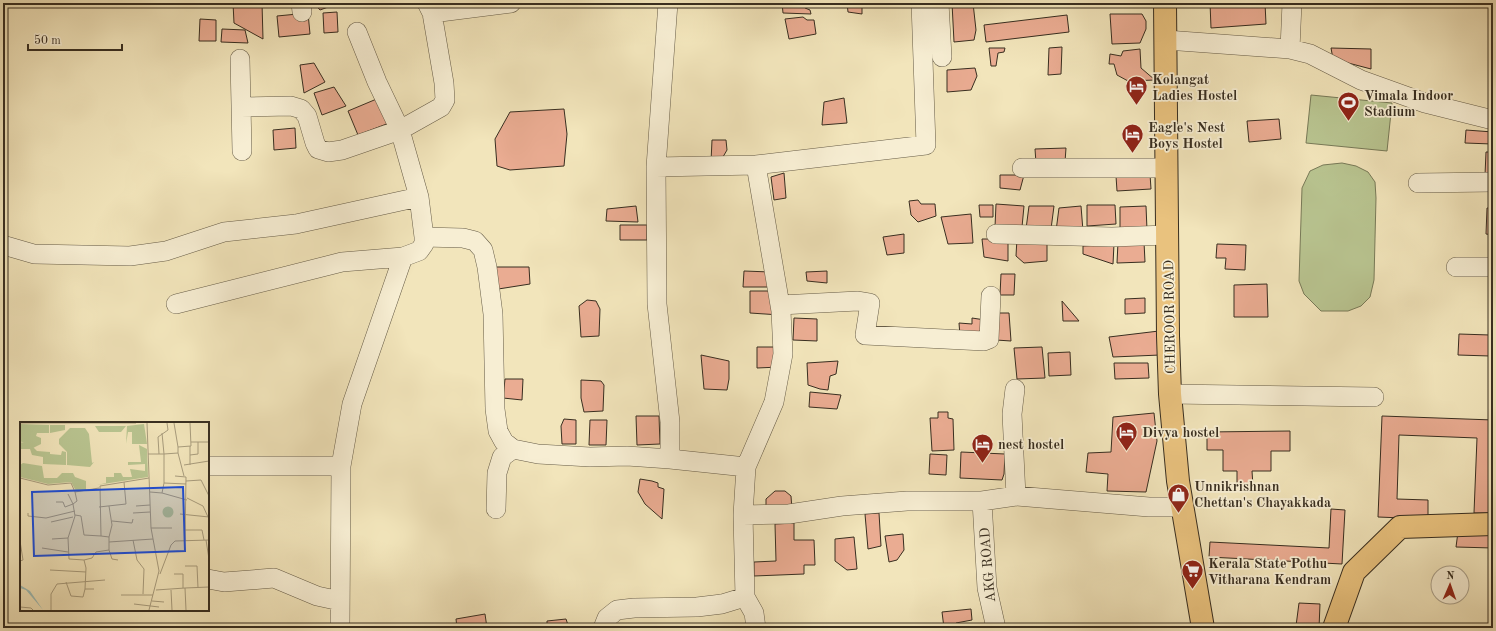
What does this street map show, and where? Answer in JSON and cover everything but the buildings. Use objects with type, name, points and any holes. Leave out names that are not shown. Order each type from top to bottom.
[{"type":"main road","name":"CHEROOR ROAD","points":[[1165,3],[1168,336],[1170,394],[1178,481],[1202,628]]},
{"type":"main road","points":[[1334,628],[1354,572],[1400,528],[1493,524]]},
{"type":"street","points":[[241,107],[291,106],[301,109],[307,116],[315,143],[318,148],[328,152],[342,150],[400,130],[441,107],[445,100],[444,83],[430,8],[510,3]]},
{"type":"street","points":[[668,3],[656,167],[657,304],[670,422],[670,459]]},
{"type":"street","points":[[656,167],[756,166],[926,145],[920,3]]},
{"type":"street","points":[[939,3],[942,57]]},
{"type":"street","points":[[1290,49],[1292,3]]},
{"type":"street","points":[[176,304],[342,262],[403,257],[419,251],[424,244],[419,196],[400,130],[377,82],[357,32]]},
{"type":"street","points":[[1166,40],[1290,49],[1310,54],[1361,80],[1425,103],[1493,120]]},
{"type":"street","points":[[240,59],[242,151]]},
{"type":"street","points":[[756,166],[780,305],[783,354],[774,402],[746,467],[743,515],[745,597],[754,613],[756,628]]},
{"type":"street","points":[[1022,168],[1167,168]]},
{"type":"street","points":[[1418,183],[1493,182]]},
{"type":"street","points":[[3,245],[34,254],[130,256],[166,251],[224,232],[296,224],[419,196]]},
{"type":"street","points":[[996,234],[1112,237],[1167,235]]},
{"type":"street","points":[[424,237],[463,238],[475,241],[483,250],[493,314],[495,409],[498,431],[504,442],[514,449],[546,454],[590,457],[627,456],[746,467]]},
{"type":"street","points":[[340,628],[341,466],[352,404],[403,257]]},
{"type":"street","points":[[1456,267],[1493,267]]},
{"type":"street","points":[[780,305],[858,301],[870,303],[865,335],[984,341],[989,339],[991,296]]},
{"type":"street","points":[[1015,389],[1012,414],[1016,496]]},
{"type":"street","points":[[1170,394],[1374,397]]},
{"type":"street","points":[[496,509],[497,473],[502,457],[514,449]]},
{"type":"street","points":[[209,466],[341,466]]},
{"type":"street","points":[[743,515],[789,514],[842,506],[907,501],[982,501],[1016,496],[1183,508]]},
{"type":"street","name":"AKG ROAD","points":[[982,501],[987,588],[996,628]]},
{"type":"street","points":[[209,579],[224,582],[274,578],[317,596],[340,601]]},
{"type":"street","points":[[603,628],[607,618],[618,610],[634,608],[698,607],[722,604],[745,597]]},
{"type":"green space","name":"Vimala Indoor Stadium","points":[[1311,95],[1392,103],[1387,151],[1306,143]]},
{"type":"green space","points":[[1342,163],[1356,166],[1368,172],[1375,182],[1374,280],[1370,297],[1361,306],[1348,311],[1321,311],[1304,294],[1299,281],[1302,188],[1310,171],[1323,165]]},
{"type":"place","name":"Kolangat Ladies Hostel","points":[[1137,106]]},
{"type":"place","name":"Vimala Indoor Stadium","points":[[1349,122]]},
{"type":"place","name":"Eagle's Nest Boys Hostel","points":[[1133,154]]},
{"type":"place","name":"Divya hostel","points":[[1127,452]]},
{"type":"place","name":"nest hostel","points":[[983,464]]},
{"type":"place","name":"Unnikrishnan Chettan's Chayakkada","points":[[1178,514]]},
{"type":"place","name":"Kerala State Pothu Vitharana Kendram","points":[[1193,590]]}]
